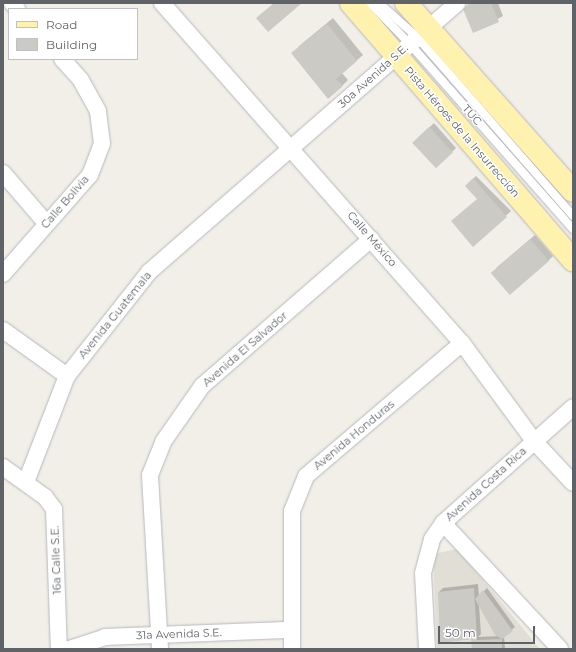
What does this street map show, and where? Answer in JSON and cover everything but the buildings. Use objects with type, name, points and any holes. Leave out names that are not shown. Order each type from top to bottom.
[{"type":"main road","name":"Pista Héroes de la Insurrección","points":[[351,3],[412,41],[573,191]]},
{"type":"main road","name":"Pista Héroes de la Insurrección","points":[[406,3],[412,41],[573,260]]},
{"type":"street","name":"Calle México","points":[[162,3],[290,150],[371,239],[462,343],[534,441],[573,483]]},
{"type":"street","name":"30a Avenida S.E.","points":[[290,150],[412,41],[457,3]]},
{"type":"street","name":"Calle Bolivia","points":[[3,274],[46,223],[90,175],[102,144],[98,111],[81,80],[63,60]]},
{"type":"street","name":"Avenida Guatemala","points":[[26,482],[67,376],[149,272],[290,150]]},
{"type":"street","points":[[3,173],[46,223]]},
{"type":"street","name":"Avenida El Salvador","points":[[160,642],[150,476],[163,442],[202,386],[371,239]]},
{"type":"street","points":[[3,330],[67,376]]},
{"type":"street","name":"Avenida Honduras","points":[[292,649],[292,511],[306,476],[462,343]]},
{"type":"street","name":"Avenida Costa Rica","points":[[427,649],[423,573],[432,539],[443,522],[573,407]]},
{"type":"street","name":"16a Calle S.E.","points":[[3,467],[45,497],[54,510],[59,649]]},
{"type":"street","points":[[443,522],[560,649]]},
{"type":"street","name":"31a Avenida S.E.","points":[[69,649],[105,637],[160,642],[291,630]]},
{"type":"lane","name":"TUC","points":[[370,3],[412,41],[573,216]]},
{"type":"lane","name":"TUC","points":[[379,3],[573,229]]},
{"type":"shaded area","points":[[457,549],[540,649],[437,649],[433,554]]}]
